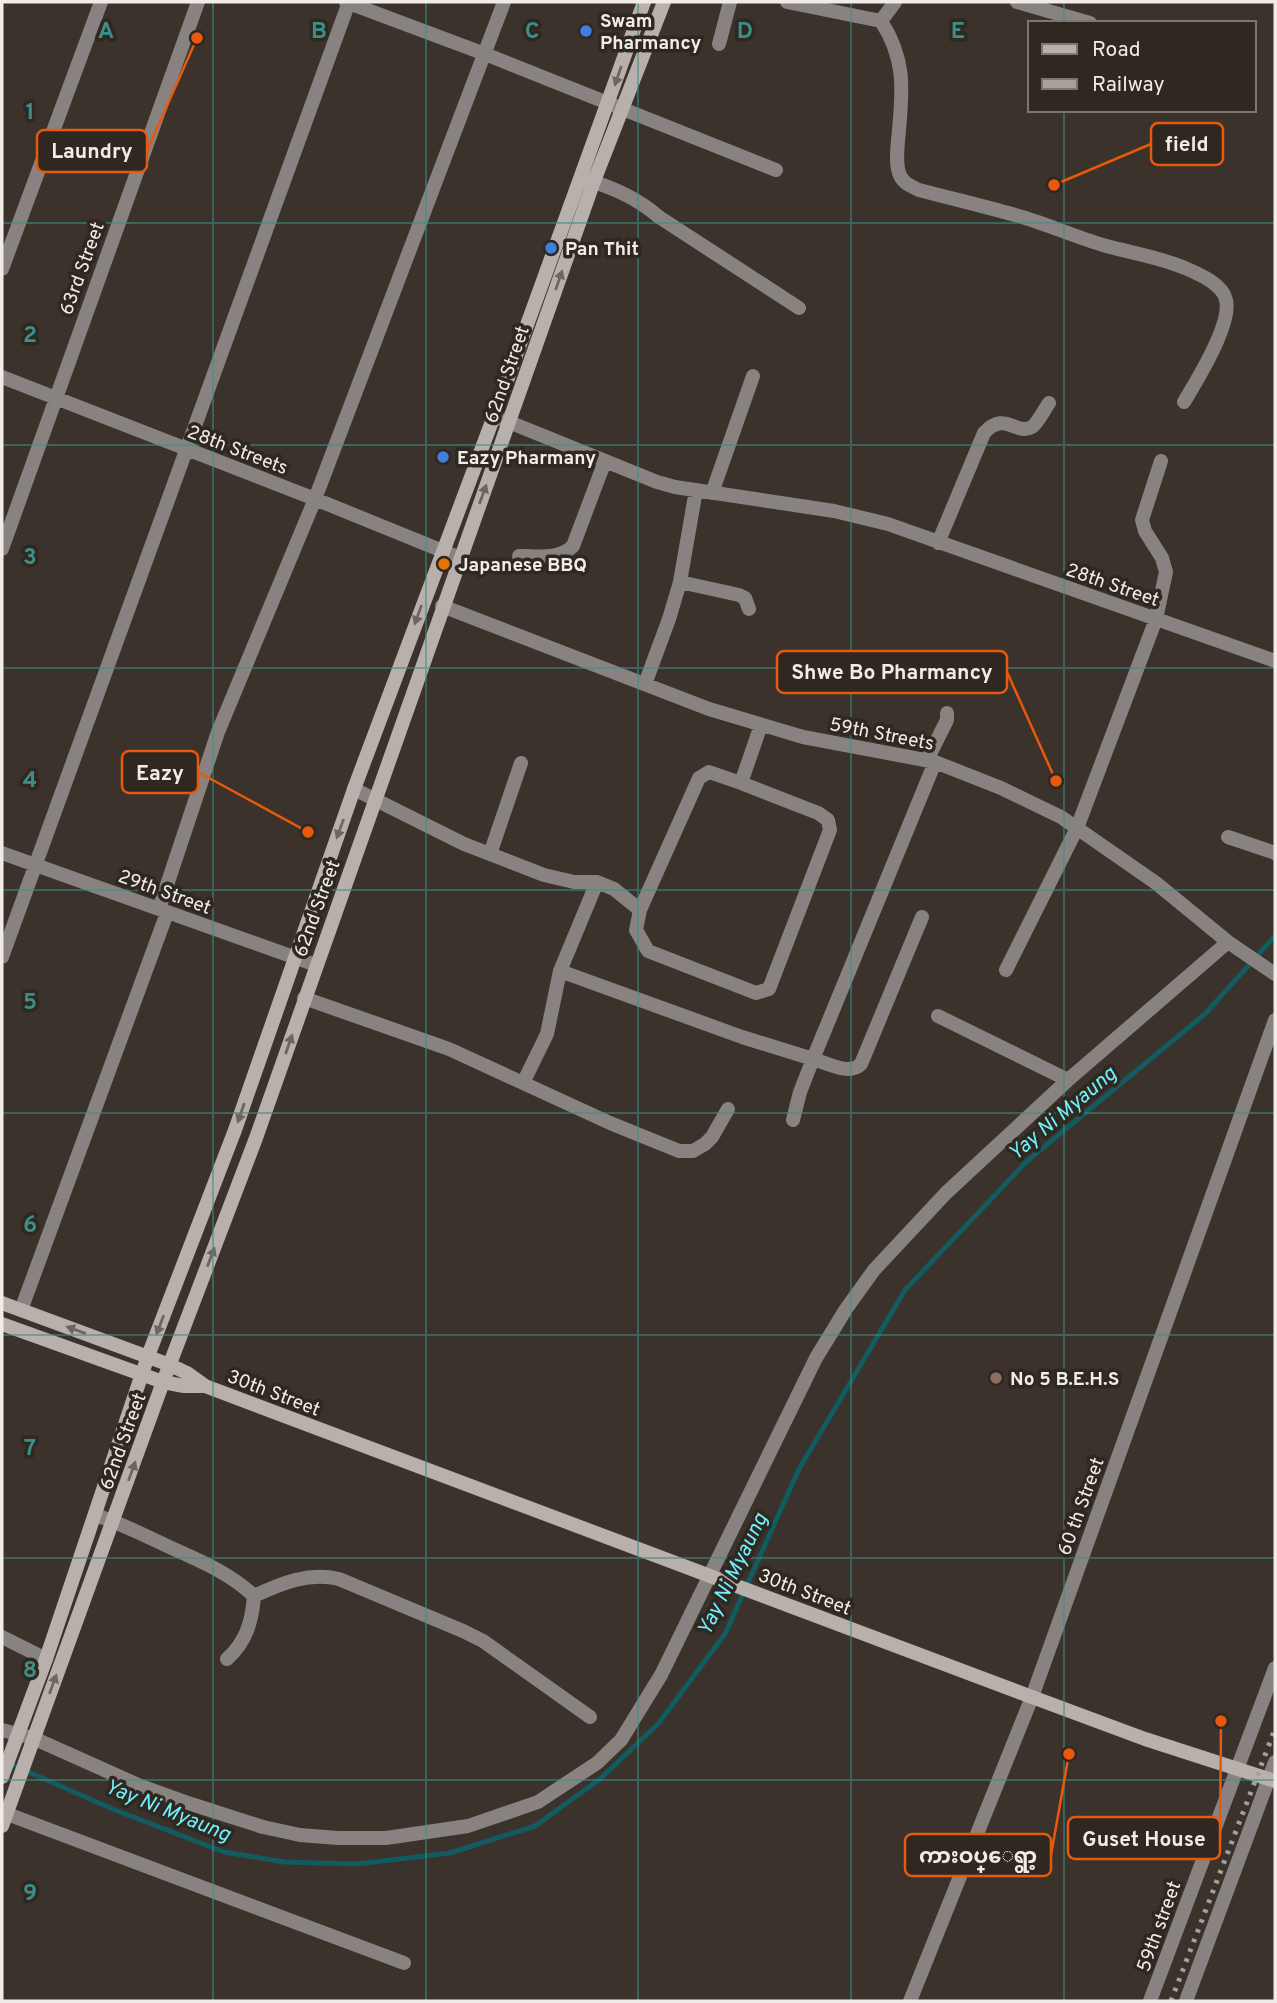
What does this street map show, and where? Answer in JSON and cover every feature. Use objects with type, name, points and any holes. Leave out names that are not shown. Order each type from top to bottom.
[{"type":"main road","name":"62nd Street","points":[[3,1817],[256,1138],[376,799],[509,422],[587,179],[608,104],[644,2]]},
{"type":"main road","name":"62nd Street","points":[[4,1771],[11,1735],[46,1659],[141,1374],[234,1130],[354,789],[442,551],[587,179],[623,110],[664,2]]},
{"type":"main road","name":"30th Street","points":[[2,1303],[170,1365],[187,1373],[205,1387],[1145,1739],[1272,1780]]},
{"type":"main road","name":"30th Street","points":[[2,1324],[163,1382],[205,1387]]},
{"type":"street","points":[[2,269],[101,2]]},
{"type":"street","name":"63rd Street","points":[[2,549],[198,2]]},
{"type":"street","points":[[2,957],[348,2],[776,170]]},
{"type":"street","points":[[21,1310],[163,911],[218,732],[315,499],[504,2]]},
{"type":"street","points":[[719,44],[730,2]]},
{"type":"street","points":[[787,2],[881,21],[894,40],[901,66],[897,154],[899,174],[906,184],[919,190],[1022,217],[1102,244],[1165,260],[1188,269],[1220,289],[1226,299],[1227,313],[1223,326],[1205,366],[1184,402]]},
{"type":"street","points":[[881,21],[895,2]]},
{"type":"street","points":[[1017,2],[1083,21]]},
{"type":"street","points":[[587,179],[643,202],[659,217],[799,308]]},
{"type":"street","points":[[712,493],[753,376]]},
{"type":"street","name":"28th Streets","points":[[2,377],[460,558]]},
{"type":"street","points":[[938,542],[984,433],[999,422],[1028,428],[1033,426],[1049,403]]},
{"type":"street","name":"28th Street","points":[[494,416],[657,482],[888,524],[1275,660]]},
{"type":"street","points":[[1006,970],[1077,828],[1156,619],[1166,572],[1162,558],[1145,531],[1142,520],[1161,460]]},
{"type":"street","points":[[519,556],[551,556],[565,553],[573,546],[605,461]]},
{"type":"street","points":[[645,684],[680,582],[696,491]]},
{"type":"street","points":[[680,582],[739,594],[745,598],[749,609]]},
{"type":"street","name":"59th Streets","points":[[442,606],[709,709],[803,737],[931,761],[1002,788],[1061,817],[1156,883],[1228,942],[1271,971]]},
{"type":"street","points":[[793,1120],[800,1092],[947,720],[947,713]]},
{"type":"street","points":[[741,783],[761,725]]},
{"type":"street","points":[[490,854],[521,763]]},
{"type":"street","points":[[709,772],[818,813],[828,820],[830,830],[769,989],[756,993],[648,951],[636,930],[639,910],[699,778],[709,772]]},
{"type":"street","points":[[354,789],[464,844],[544,875],[574,882],[597,882],[614,890],[639,910]]},
{"type":"street","points":[[1228,837],[1275,853]]},
{"type":"street","name":"29th Street","points":[[2,853],[316,965]]},
{"type":"street","points":[[523,1083],[547,1034],[560,971],[597,882]]},
{"type":"street","points":[[560,971],[742,1037],[850,1070],[857,1069],[922,917]]},
{"type":"street","points":[[11,1735],[138,1785],[262,1828],[325,1837],[386,1838],[468,1826],[538,1802],[597,1763],[621,1740],[715,1578],[816,1358],[874,1270],[946,1194],[1068,1080],[1228,942]]},
{"type":"street","points":[[304,998],[449,1049],[679,1151],[693,1151],[705,1144],[728,1109]]},
{"type":"street","points":[[938,1016],[1068,1080]]},
{"type":"street","name":"60 th Street","points":[[910,2001],[1032,1697],[1275,1020]]},
{"type":"street","points":[[95,1515],[114,1521],[232,1577],[254,1596]]},
{"type":"street","points":[[254,1596],[292,1580],[324,1576],[339,1579],[463,1631],[483,1642],[590,1717]]},
{"type":"street","points":[[227,1659],[244,1639],[253,1616],[254,1596]]},
{"type":"street","points":[[2,1637],[46,1659]]},
{"type":"street","name":"59th street","points":[[1150,2001],[1275,1668]]},
{"type":"street","points":[[1186,2001],[1272,1780],[1275,1762]]},
{"type":"street","points":[[3,1817],[404,1963]]},
{"type":"waterway","name":"Yay Ni Myaung","points":[[8,1763],[115,1810],[224,1852],[284,1862],[357,1864],[450,1853],[535,1826],[600,1779],[658,1724],[725,1634],[799,1469],[905,1290],[1027,1161],[1205,1014],[1275,936]]},
{"type":"railway","points":[[1171,2001],[1275,1729]]},
{"type":"place","name":"Swam Pharmancy","points":[[586,31]]},
{"type":"place","name":"Laundry","points":[[197,38]]},
{"type":"place","name":"field","points":[[1054,185]]},
{"type":"place","name":"Pan Thit","points":[[551,248]]},
{"type":"place","name":"Eazy Pharmany","points":[[443,457]]},
{"type":"place","name":"Japanese BBQ","points":[[444,564]]},
{"type":"place","name":"Shwe Bo Pharmancy","points":[[1056,781]]},
{"type":"place","name":"Eazy","points":[[308,832]]},
{"type":"place","name":"No 5 B.E.H.S","points":[[996,1378]]},
{"type":"place","name":"Guset House","points":[[1221,1721]]},
{"type":"place","name":"ကားဝပ္ေရွာ့","points":[[1069,1754]]}]
